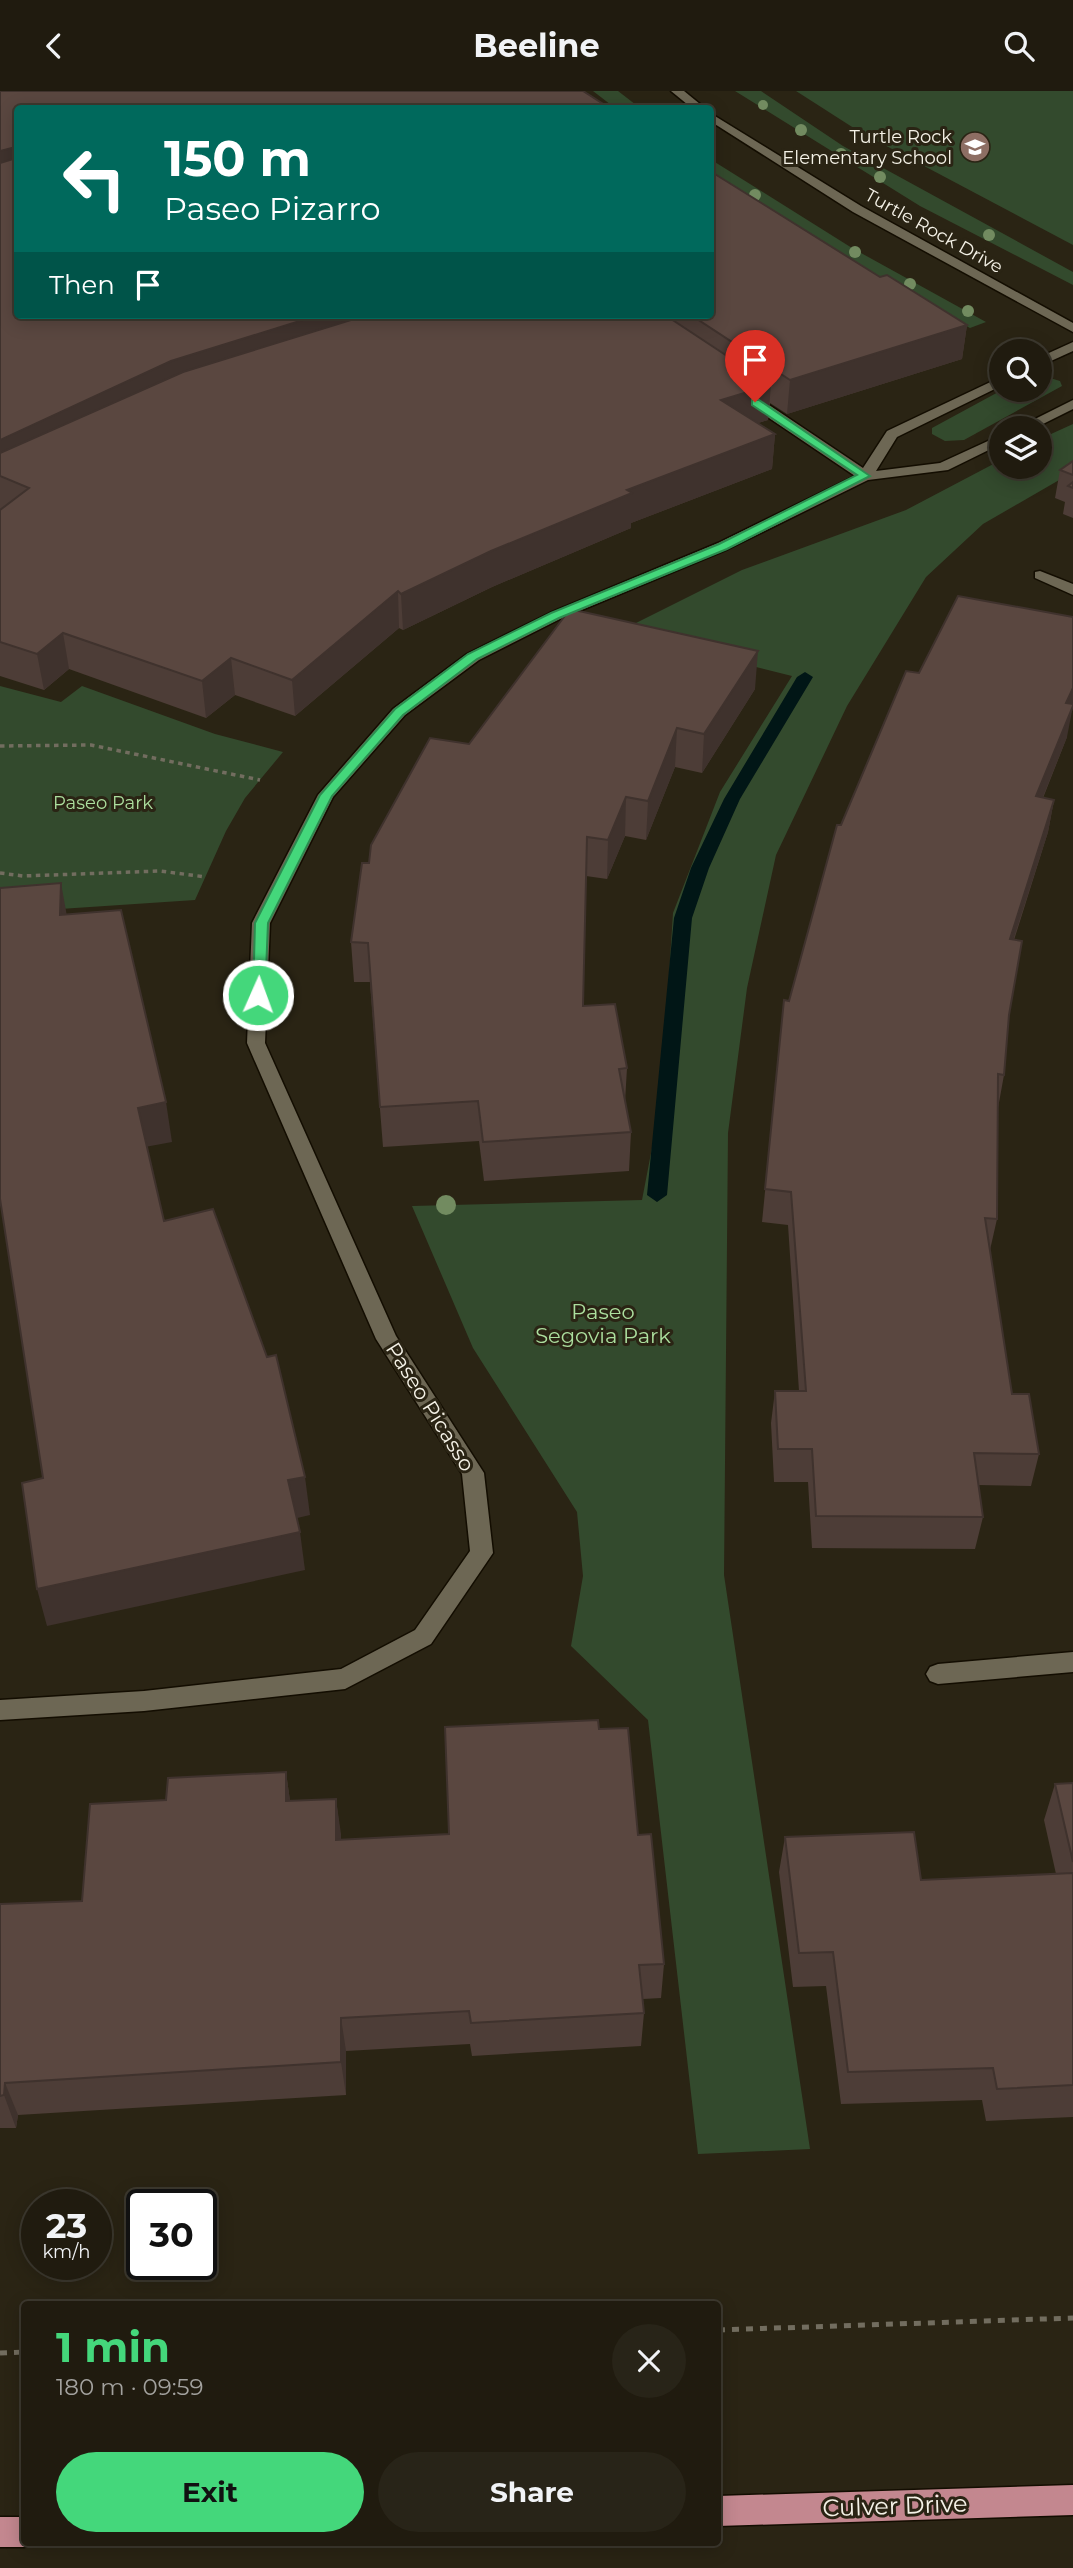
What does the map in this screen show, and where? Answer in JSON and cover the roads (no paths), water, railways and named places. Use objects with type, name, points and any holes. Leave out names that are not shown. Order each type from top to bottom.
[{"type":"main road","name":"Culver Drive","points":[[721,2511],[1073,2500]]},
{"type":"main road","points":[[0,2532],[21,2532]]},
{"type":"street","points":[[677,91],[696,105]]},
{"type":"street","name":"Turtle Rock Drive","points":[[714,118],[857,209],[1073,328]]},
{"type":"street","points":[[1052,356],[1073,346]]},
{"type":"street","points":[[729,384],[865,476],[943,467],[989,445]]},
{"type":"street","points":[[865,476],[892,434],[989,387]]},
{"type":"street","points":[[1049,416],[1073,404]]},
{"type":"street","name":"Paseo Picasso","points":[[0,1710],[144,1701],[345,1679],[423,1637],[482,1553],[473,1473],[387,1339],[256,1043],[261,923],[326,795],[399,712],[472,657],[555,616],[723,546],[865,476]]},
{"type":"street","points":[[1040,575],[1073,590]]},
{"type":"street","points":[[938,1674],[1073,1662]]},
{"type":"waterway","points":[[657,1195],[683,918],[700,868],[732,799],[805,677]]},
{"type":"place","name":"Turtle Rock Elementary School","points":[[975,147]]},
{"type":"park label","name":"Paseo Park","points":[[103,803]]},
{"type":"park label","name":"Paseo Segovia Park","points":[[603,1324]]}]
